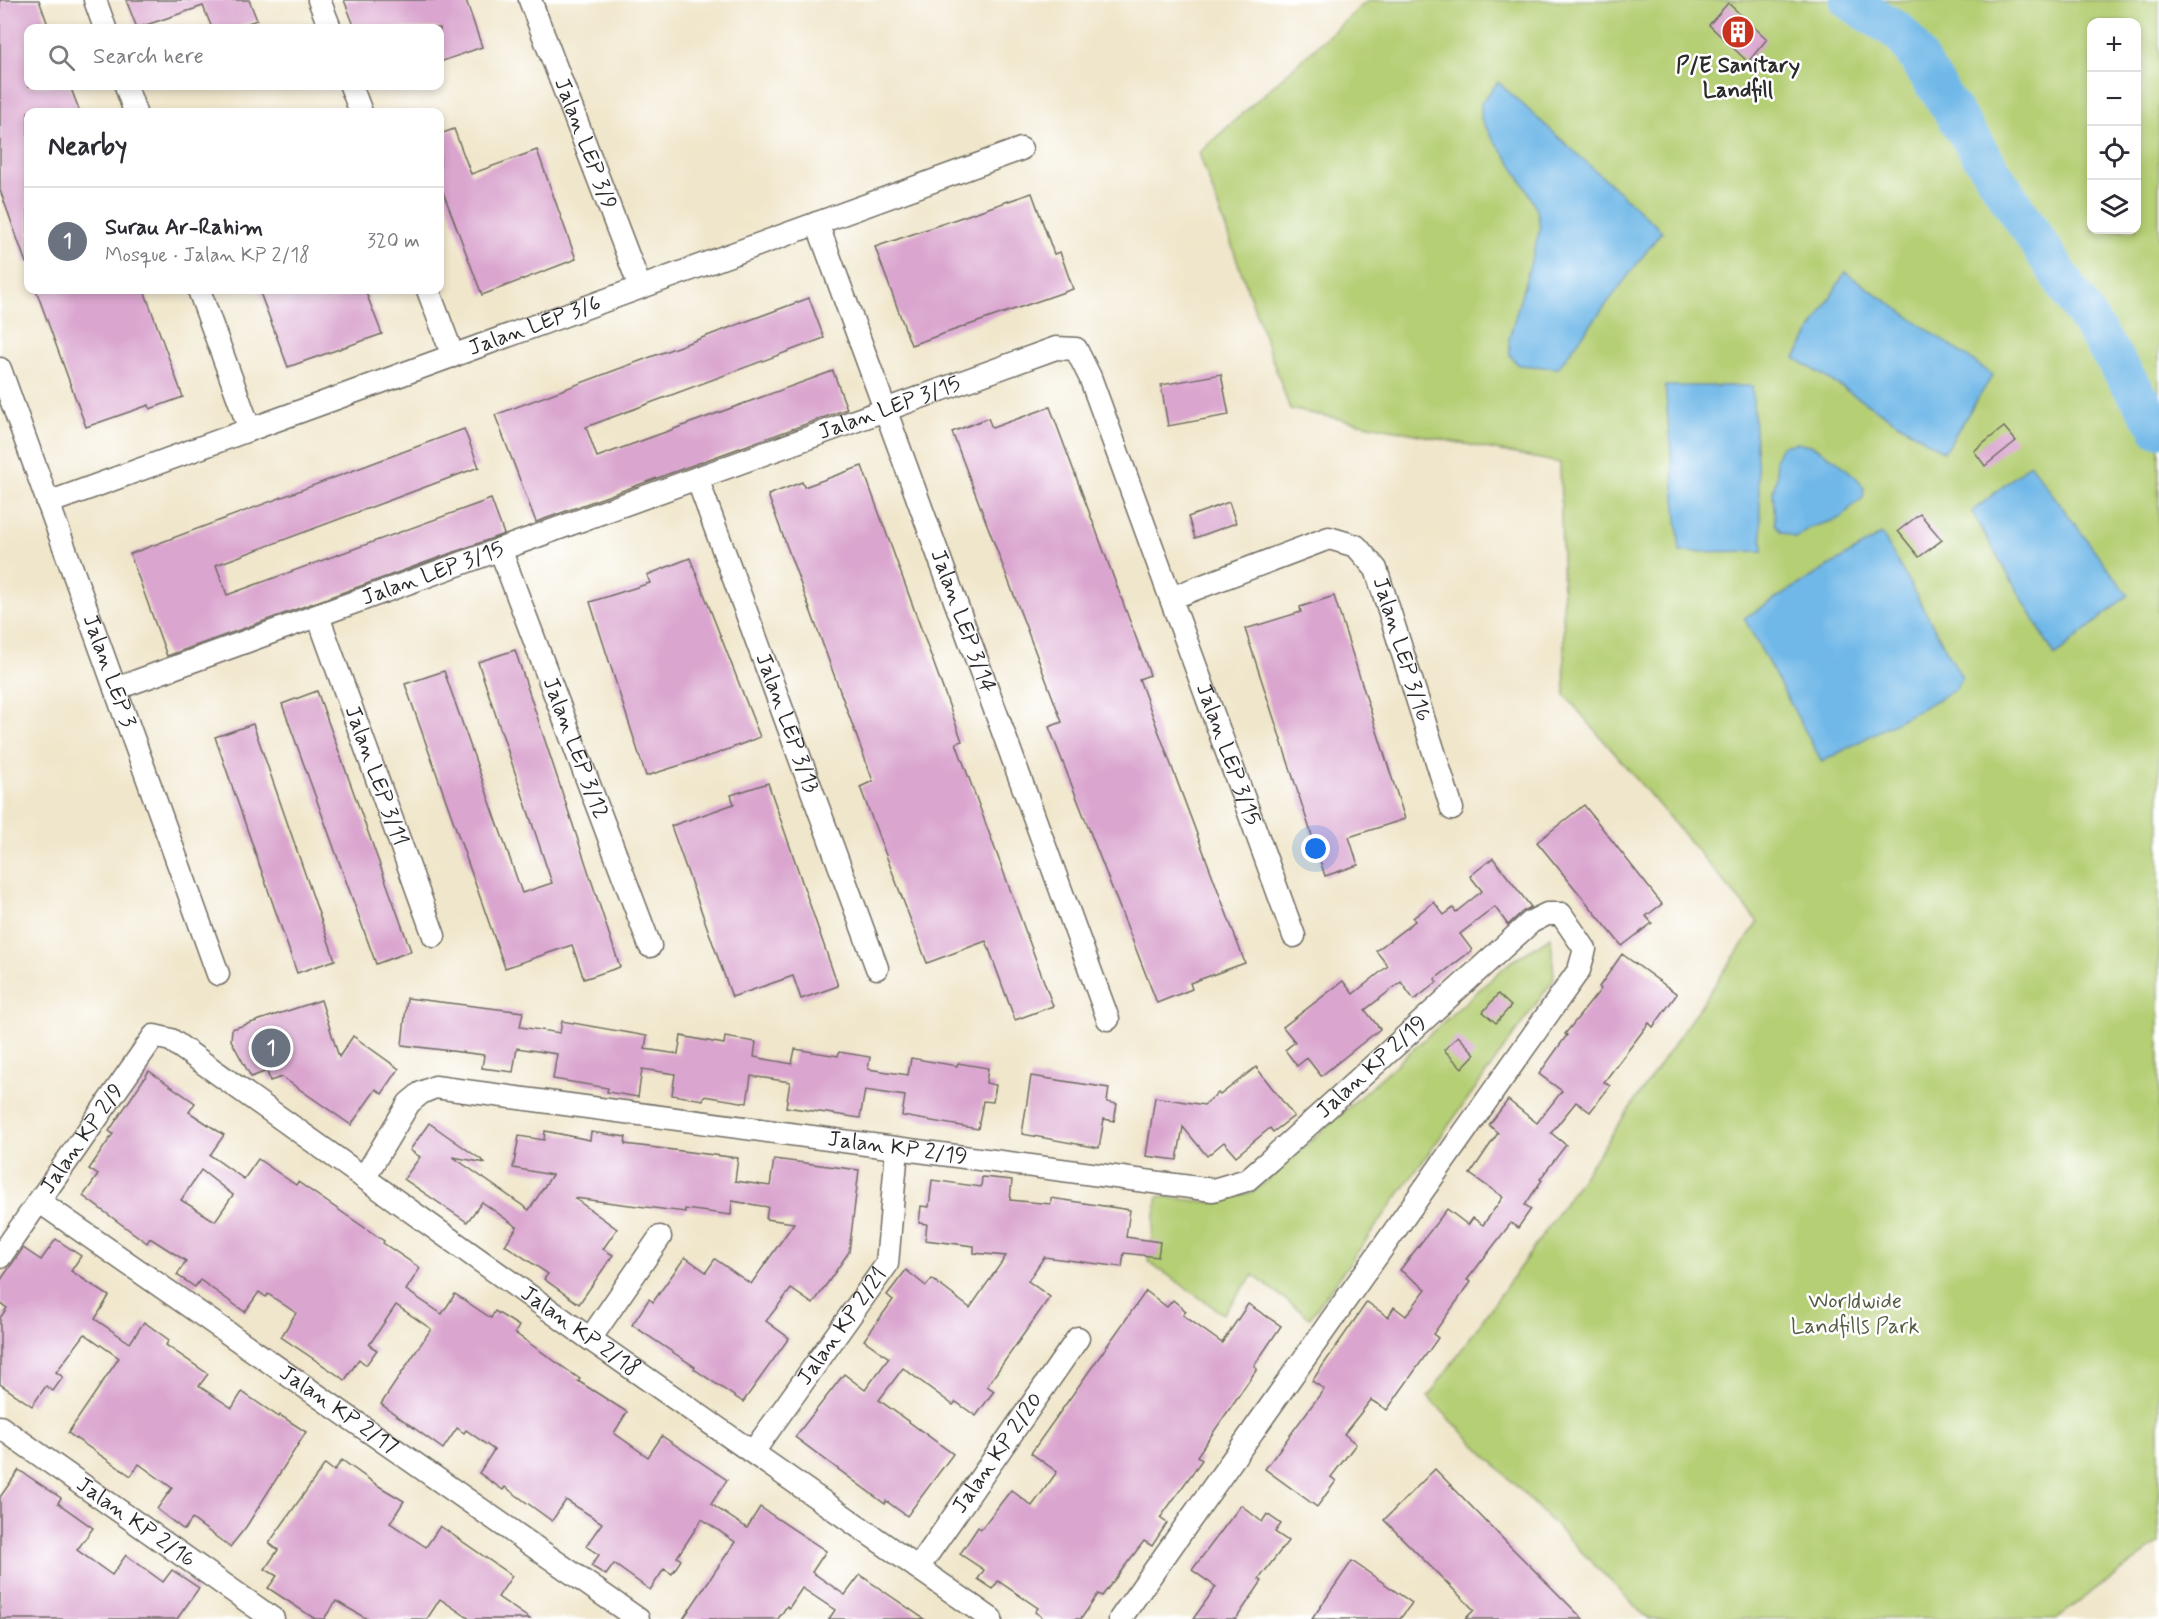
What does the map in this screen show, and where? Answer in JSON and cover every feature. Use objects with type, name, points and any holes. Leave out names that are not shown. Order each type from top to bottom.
[{"type":"street","points":[[95,0],[104,24]]},
{"type":"street","points":[[319,0],[328,24]]},
{"type":"street","name":"Jalan LEP 3/9","points":[[530,0],[640,287]]},
{"type":"street","points":[[127,90],[134,108]]},
{"type":"street","points":[[353,90],[359,108]]},
{"type":"street","name":"Jalan LEP 3/6","points":[[48,503],[1021,149]]},
{"type":"street","name":"Jalan LEP 3/14","points":[[817,223],[1108,1019]]},
{"type":"street","points":[[200,294],[250,430]]},
{"type":"street","points":[[430,294],[453,356]]},
{"type":"street","name":"Jalan LEP 3/15","points":[[115,689],[1056,348],[1076,349],[1090,377],[1294,936]]},
{"type":"street","name":"Jalan LEP 3","points":[[0,369],[218,974]]},
{"type":"street","name":"Jalan LEP 3/13","points":[[697,478],[877,968]]},
{"type":"street","name":"Jalan LEP 3/16","points":[[1171,598],[1329,538],[1356,546],[1376,569],[1452,809]]},
{"type":"street","name":"Jalan LEP 3/12","points":[[500,549],[650,946]]},
{"type":"street","name":"Jalan LEP 3/11","points":[[318,616],[434,936]]},
{"type":"street","name":"Jalan KP 2/19","points":[[364,1178],[409,1103],[421,1093],[435,1087],[1213,1190],[1247,1180],[1530,922],[1547,914],[1561,914],[1585,949],[1579,970],[1120,1619]]},
{"type":"street","name":"Jalan KP 2/9","points":[[0,1257],[154,1036],[171,1040]]},
{"type":"street","name":"Jalan KP 2/18","points":[[171,1040],[590,1339],[991,1619]]},
{"type":"street","name":"Jalan KP 2/21","points":[[753,1452],[887,1264],[897,1149]]},
{"type":"street","name":"Jalan KP 2/17","points":[[40,1202],[638,1619]]},
{"type":"street","points":[[590,1339],[660,1237]]},
{"type":"street","name":"Jalan KP 2/20","points":[[918,1568],[1078,1338]]},
{"type":"street","name":"Jalan KP 2/16","points":[[0,1427],[273,1619]]},
{"type":"green space","name":"Worldwide Landfills Park","points":[[1368,0],[2159,0],[2159,1543],[2056,1619],[1648,1619],[1428,1397],[1758,922],[1565,695],[1560,463],[1290,409],[1199,153]]},
{"type":"green space","points":[[1551,937],[1554,979],[1310,1318],[1253,1275],[1223,1314],[1148,1261],[1158,1196],[1214,1203],[1255,1191],[1508,964]]},
{"type":"water","points":[[1498,82],[1662,231],[1558,368],[1518,365],[1510,355],[1509,339],[1540,229],[1537,210],[1526,188],[1481,119],[1481,103]]},
{"type":"water","points":[[1845,272],[1993,375],[1944,452],[1795,358]]},
{"type":"water","points":[[1665,386],[1752,386],[1763,551],[1680,552]]},
{"type":"water","points":[[1796,443],[1812,445],[1836,460],[1858,479],[1864,488],[1863,498],[1841,518],[1809,528],[1795,538],[1781,532],[1775,524],[1773,491],[1777,476],[1775,460],[1782,446]]},
{"type":"water","points":[[2030,464],[2128,595],[2055,656],[1972,512]]},
{"type":"water","points":[[1882,534],[1962,678],[1955,690],[1822,762],[1744,618]]},
{"type":"building","points":[[0,0],[39,0],[48,24],[24,24],[24,90],[72,90],[78,108],[24,108],[24,257],[0,190]]},
{"type":"building","points":[[126,0],[249,0],[257,20],[245,24],[210,24],[203,6],[149,24],[135,24]]},
{"type":"building","points":[[344,0],[466,0],[482,47],[444,61],[444,24],[353,24]]},
{"type":"building","name":"P/E Sanitary Landfill","points":[[1728,3],[1767,39],[1748,62],[1709,25]]},
{"type":"building","points":[[454,129],[471,174],[537,150],[576,259],[482,295],[444,195],[444,133]]},
{"type":"building","points":[[1032,193],[1054,254],[1060,252],[1073,289],[911,345],[875,247]]},
{"type":"building","points":[[37,294],[145,294],[183,397],[150,409],[149,405],[86,427]]},
{"type":"building","points":[[261,294],[367,294],[382,334],[288,367]]},
{"type":"building","points":[[809,298],[824,338],[586,427],[597,457],[833,371],[847,409],[536,522],[495,415]]},
{"type":"building","points":[[1221,374],[1229,415],[1168,426],[1161,385]]},
{"type":"building","points":[[1050,407],[1150,675],[1139,679],[1245,963],[1190,983],[1192,989],[1157,1003],[1049,727],[1062,722],[952,432],[988,418],[992,428]]},
{"type":"building","points":[[2004,427],[2016,441],[1985,466],[1974,451]]},
{"type":"building","points":[[464,429],[479,467],[216,565],[227,595],[491,499],[504,534],[167,656],[130,554]]},
{"type":"building","points":[[862,466],[962,741],[956,743],[1053,1006],[1015,1020],[986,941],[927,963],[860,787],[873,781],[768,495],[802,482],[804,487]]},
{"type":"building","points":[[1229,502],[1236,523],[1195,538],[1188,517]]},
{"type":"building","points":[[1920,514],[1942,540],[1919,557],[1898,531]]},
{"type":"building","points":[[690,558],[760,737],[716,754],[646,776],[590,602],[650,583],[647,575]]},
{"type":"building","points":[[1334,596],[1405,819],[1349,837],[1358,865],[1325,876],[1245,629],[1301,612],[1300,607]]},
{"type":"building","points":[[515,650],[620,967],[584,979],[572,945],[505,968],[405,684],[444,671],[522,893],[552,883],[478,662]]},
{"type":"building","points":[[317,691],[411,951],[376,964],[282,704]]},
{"type":"building","points":[[253,724],[335,960],[297,973],[215,737]]},
{"type":"building","points":[[768,783],[838,986],[801,999],[793,976],[732,997],[671,826],[734,804],[731,795]]},
{"type":"building","points":[[1584,805],[1662,904],[1646,916],[1652,923],[1622,946],[1537,842]]},
{"type":"building","points":[[1493,858],[1531,907],[1508,925],[1495,907],[1460,934],[1472,950],[1435,979],[1437,982],[1414,1000],[1401,982],[1365,1010],[1380,1029],[1321,1076],[1307,1058],[1297,1066],[1285,1050],[1295,1042],[1283,1027],[1343,981],[1353,994],[1388,966],[1376,951],[1415,921],[1413,918],[1434,902],[1444,915],[1453,908],[1456,912],[1482,891],[1470,876]]},
{"type":"building","points":[[1622,954],[1677,994],[1653,1027],[1649,1023],[1604,1082],[1610,1086],[1590,1112],[1576,1102],[1551,1133],[1566,1145],[1540,1179],[1542,1180],[1525,1205],[1531,1209],[1518,1228],[1511,1223],[1467,1280],[1471,1282],[1433,1334],[1438,1338],[1387,1410],[1371,1400],[1344,1434],[1356,1444],[1331,1477],[1336,1481],[1317,1507],[1265,1469],[1324,1389],[1312,1381],[1367,1302],[1388,1317],[1394,1307],[1406,1316],[1426,1289],[1400,1270],[1447,1209],[1468,1225],[1473,1218],[1483,1225],[1503,1197],[1470,1174],[1498,1133],[1489,1125],[1508,1100],[1537,1123],[1562,1091],[1539,1074],[1567,1035],[1565,1034],[1601,989],[1599,987]]},
{"type":"building","points":[[1498,994],[1511,1006],[1496,1023],[1483,1012]]},
{"type":"building","points":[[407,998],[523,1012],[520,1027],[560,1033],[562,1021],[647,1036],[645,1049],[678,1054],[681,1036],[724,1044],[725,1037],[756,1042],[754,1057],[792,1064],[795,1049],[838,1056],[839,1052],[870,1057],[868,1069],[908,1075],[911,1058],[957,1066],[958,1063],[988,1068],[986,1083],[996,1085],[993,1102],[983,1101],[978,1129],[902,1116],[905,1096],[865,1090],[860,1118],[786,1107],[790,1082],[751,1076],[747,1103],[704,1096],[703,1100],[672,1095],[675,1074],[642,1069],[638,1097],[607,1092],[608,1088],[553,1079],[557,1054],[517,1048],[513,1072],[482,1068],[484,1055],[402,1045]]},
{"type":"building","points":[[321,1000],[339,1057],[353,1036],[399,1069],[382,1094],[376,1089],[351,1125],[282,1077],[270,1081],[267,1071],[251,1077],[231,1040],[232,1029]]},
{"type":"building","points":[[1458,1036],[1475,1054],[1462,1068],[1444,1050]]},
{"type":"building","points":[[1256,1067],[1294,1116],[1273,1132],[1270,1128],[1236,1156],[1224,1142],[1207,1156],[1183,1127],[1177,1160],[1146,1156],[1155,1097],[1204,1105]]},
{"type":"building","points":[[149,1071],[195,1103],[189,1112],[224,1135],[210,1155],[244,1179],[258,1159],[296,1185],[298,1182],[420,1268],[406,1290],[442,1314],[455,1294],[491,1318],[495,1311],[519,1326],[515,1333],[580,1379],[578,1381],[627,1412],[614,1433],[648,1457],[662,1436],[727,1480],[711,1504],[747,1528],[760,1507],[826,1551],[812,1572],[845,1595],[860,1575],[924,1619],[829,1619],[835,1610],[802,1588],[789,1608],[787,1606],[778,1619],[683,1619],[735,1542],[702,1519],[677,1557],[681,1560],[672,1574],[664,1569],[650,1590],[614,1564],[606,1575],[591,1566],[599,1555],[586,1546],[602,1523],[566,1500],[552,1521],[505,1487],[503,1490],[479,1473],[494,1450],[466,1430],[464,1433],[457,1428],[443,1449],[381,1404],[431,1329],[396,1305],[369,1345],[377,1350],[366,1365],[359,1359],[345,1380],[281,1337],[296,1313],[268,1294],[266,1297],[259,1292],[245,1312],[200,1280],[195,1287],[177,1275],[186,1261],[150,1238],[147,1243],[83,1196],[98,1175],[89,1169],[113,1134],[109,1131]],"holes":[[[201,1170],[233,1195],[215,1221],[181,1200]]]},
{"type":"building","points":[[1031,1076],[1109,1088],[1107,1102],[1117,1104],[1114,1121],[1104,1119],[1099,1148],[1022,1134]]},
{"type":"building","points":[[429,1123],[486,1163],[453,1157],[529,1210],[552,1175],[513,1168],[519,1136],[544,1140],[545,1131],[590,1140],[591,1132],[626,1137],[625,1144],[738,1158],[735,1181],[770,1186],[774,1159],[859,1170],[849,1252],[813,1304],[791,1289],[766,1321],[789,1338],[743,1402],[632,1325],[649,1299],[653,1302],[685,1257],[706,1272],[715,1259],[751,1284],[794,1223],[766,1219],[768,1207],[732,1201],[731,1215],[685,1209],[685,1212],[574,1198],[617,1229],[603,1249],[613,1255],[579,1304],[544,1279],[548,1274],[505,1245],[517,1227],[482,1202],[467,1222],[404,1179],[420,1157],[410,1150]]},
{"type":"building","points":[[982,1177],[1012,1180],[1010,1200],[1051,1204],[1051,1198],[1130,1210],[1126,1237],[1160,1242],[1158,1257],[1124,1253],[1122,1267],[1044,1257],[1028,1281],[1050,1297],[987,1386],[994,1391],[976,1416],[956,1402],[953,1405],[903,1368],[879,1400],[953,1454],[907,1516],[886,1501],[885,1504],[795,1437],[844,1374],[865,1390],[889,1358],[864,1340],[893,1300],[887,1295],[906,1270],[926,1286],[932,1279],[970,1308],[1006,1256],[974,1253],[974,1246],[925,1240],[927,1224],[919,1223],[921,1206],[929,1207],[932,1180],[981,1187]]},
{"type":"building","points":[[56,1239],[81,1256],[71,1271],[109,1296],[95,1319],[130,1343],[144,1322],[169,1340],[166,1345],[208,1374],[199,1386],[232,1408],[242,1392],[306,1432],[246,1527],[230,1547],[192,1519],[184,1530],[157,1509],[172,1488],[139,1464],[131,1476],[68,1433],[119,1358],[85,1334],[56,1372],[63,1377],[53,1391],[46,1386],[32,1406],[0,1384],[0,1318],[7,1308],[0,1303],[0,1281],[23,1248],[41,1260]]},
{"type":"building","points":[[1146,1291],[1167,1307],[1173,1300],[1186,1311],[1183,1315],[1222,1343],[1248,1304],[1281,1326],[1254,1366],[1257,1369],[1197,1456],[1202,1460],[1160,1518],[1167,1523],[1152,1546],[1144,1541],[1102,1596],[1098,1594],[1081,1619],[1045,1619],[1035,1612],[1038,1608],[998,1581],[993,1589],[978,1579],[984,1570],[960,1554],[978,1527],[981,1529],[1011,1490],[1032,1506],[1057,1472],[1031,1453]]},
{"type":"building","points":[[342,1460],[404,1501],[390,1523],[426,1547],[440,1526],[512,1576],[498,1597],[530,1619],[470,1619],[440,1599],[427,1619],[367,1619],[336,1601],[324,1619],[315,1619],[268,1588],[277,1576],[265,1569],[278,1550],[269,1543],[325,1464],[334,1471]]},
{"type":"building","points":[[1435,1469],[1583,1619],[1465,1619],[1474,1610],[1384,1520]]},
{"type":"building","points":[[19,1470],[61,1498],[58,1503],[93,1528],[77,1550],[112,1575],[126,1555],[163,1582],[172,1570],[199,1588],[177,1619],[0,1619],[0,1497]]},
{"type":"building","points":[[1241,1505],[1262,1522],[1267,1514],[1281,1524],[1275,1532],[1288,1541],[1259,1579],[1262,1581],[1236,1619],[1193,1619],[1216,1587],[1192,1570]]},
{"type":"building","points":[[1352,1561],[1412,1603],[1400,1619],[1312,1619]]},
{"type":"waterway","points":[[1849,0],[1899,32],[1906,40],[2159,428]]},
{"type":"place","name":"P/E Sanitary Landfill","points":[[1738,32]]},
{"type":"place","name":"Surau Ar-Rahim","points":[[271,1048]]}]
